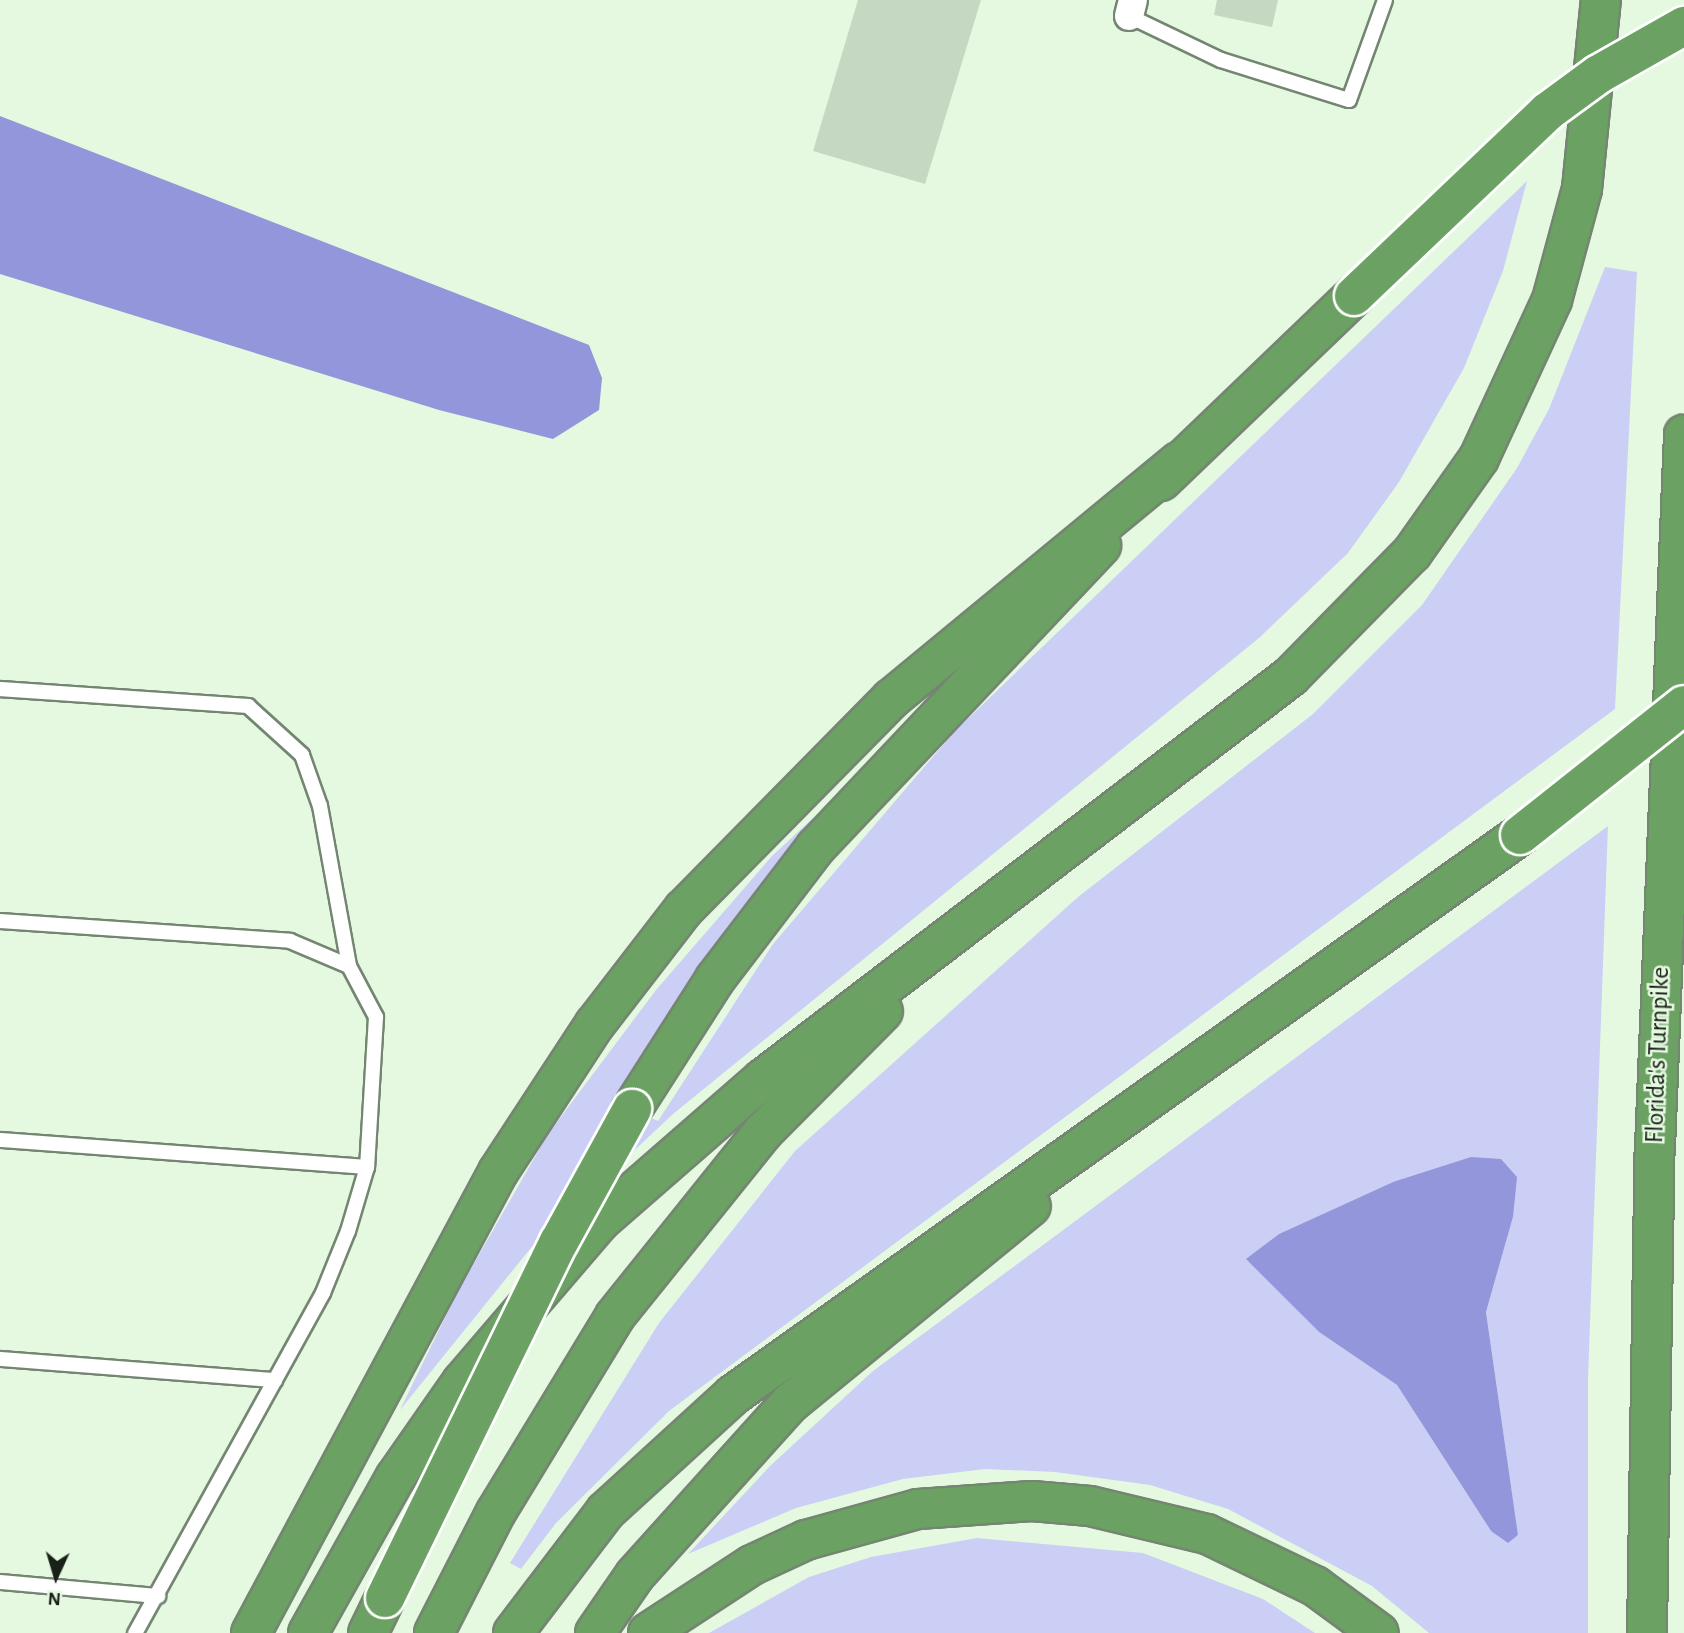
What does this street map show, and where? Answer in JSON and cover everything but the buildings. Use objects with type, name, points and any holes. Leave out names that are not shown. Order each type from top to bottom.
[{"type":"highway","points":[[308,1633],[395,1478],[462,1382],[599,1222],[764,1079],[998,896],[1291,676],[1374,597],[1447,506],[1507,407],[1569,246],[1592,130],[1601,0]]},
{"type":"highway","points":[[368,1633],[559,1242],[632,1109],[715,979],[816,847],[1179,462],[1547,112],[1599,74],[1684,26]]},
{"type":"highway","name":"Florida's Turnpike","points":[[1647,1633],[1655,1147],[1684,435]]},
{"type":"highway","points":[[251,1633],[498,1172],[595,1024],[684,909],[891,699],[1179,462]]},
{"type":"highway","points":[[513,1633],[606,1511],[689,1432],[1000,1200],[1149,1101],[1520,835],[1684,705]]},
{"type":"highway","points":[[434,1633],[553,1413],[687,1220],[763,1132],[998,896]]},
{"type":"highway","points":[[595,1633],[635,1575],[790,1403],[1014,1222],[1149,1101]]},
{"type":"highway","points":[[648,1633],[752,1565],[806,1540],[918,1509],[1032,1501],[1090,1506],[1207,1534],[1315,1586],[1379,1633]]},
{"type":"lane","points":[[1131,8],[1221,60],[1349,100],[1385,0]]},
{"type":"lane","points":[[0,689],[248,706],[302,755],[320,806],[349,966],[376,1017],[367,1167],[323,1293],[158,1596],[135,1633]]},
{"type":"lane","points":[[0,921],[290,941],[349,966]]},
{"type":"lane","points":[[0,1140],[367,1167]]},
{"type":"lane","points":[[0,1359],[275,1380]]},
{"type":"lane","points":[[0,1582],[158,1596]]},
{"type":"shaded area","points":[[1527,181],[1503,271],[1464,368],[1399,482],[1348,553],[1259,638],[673,1114],[530,1249],[400,1410],[457,1293],[548,1134],[656,990],[772,856],[814,817],[616,1102],[658,1121],[773,944],[955,731]]},
{"type":"shaded area","points":[[1605,267],[1637,272],[1615,709],[669,1411],[556,1523],[521,1569],[510,1563],[659,1323],[795,1151],[1078,897],[1313,714],[1422,605],[1517,468],[1549,409]]},
{"type":"shaded area","points":[[1608,826],[1588,1379],[1588,1633],[1429,1633],[1372,1586],[1228,1509],[1150,1485],[1055,1472],[985,1469],[903,1479],[796,1508],[688,1554],[770,1466],[873,1371]],"holes":[[[1393,1182],[1513,1217],[1486,1312],[1518,1536],[1491,1531],[1397,1385],[1319,1332],[1247,1259],[1279,1234]]]},
{"type":"shaded area","points":[[977,1538],[1143,1553],[1263,1599],[1315,1633],[709,1633],[809,1577],[871,1557]]},
{"type":"water","points":[[0,116],[589,345],[602,378],[599,410],[553,439],[439,410],[0,274]]},
{"type":"water","points":[[1471,1157],[1501,1159],[1517,1177],[1513,1217],[1486,1312],[1518,1535],[1508,1543],[1491,1531],[1397,1385],[1319,1332],[1246,1259],[1279,1234],[1393,1182]]}]
